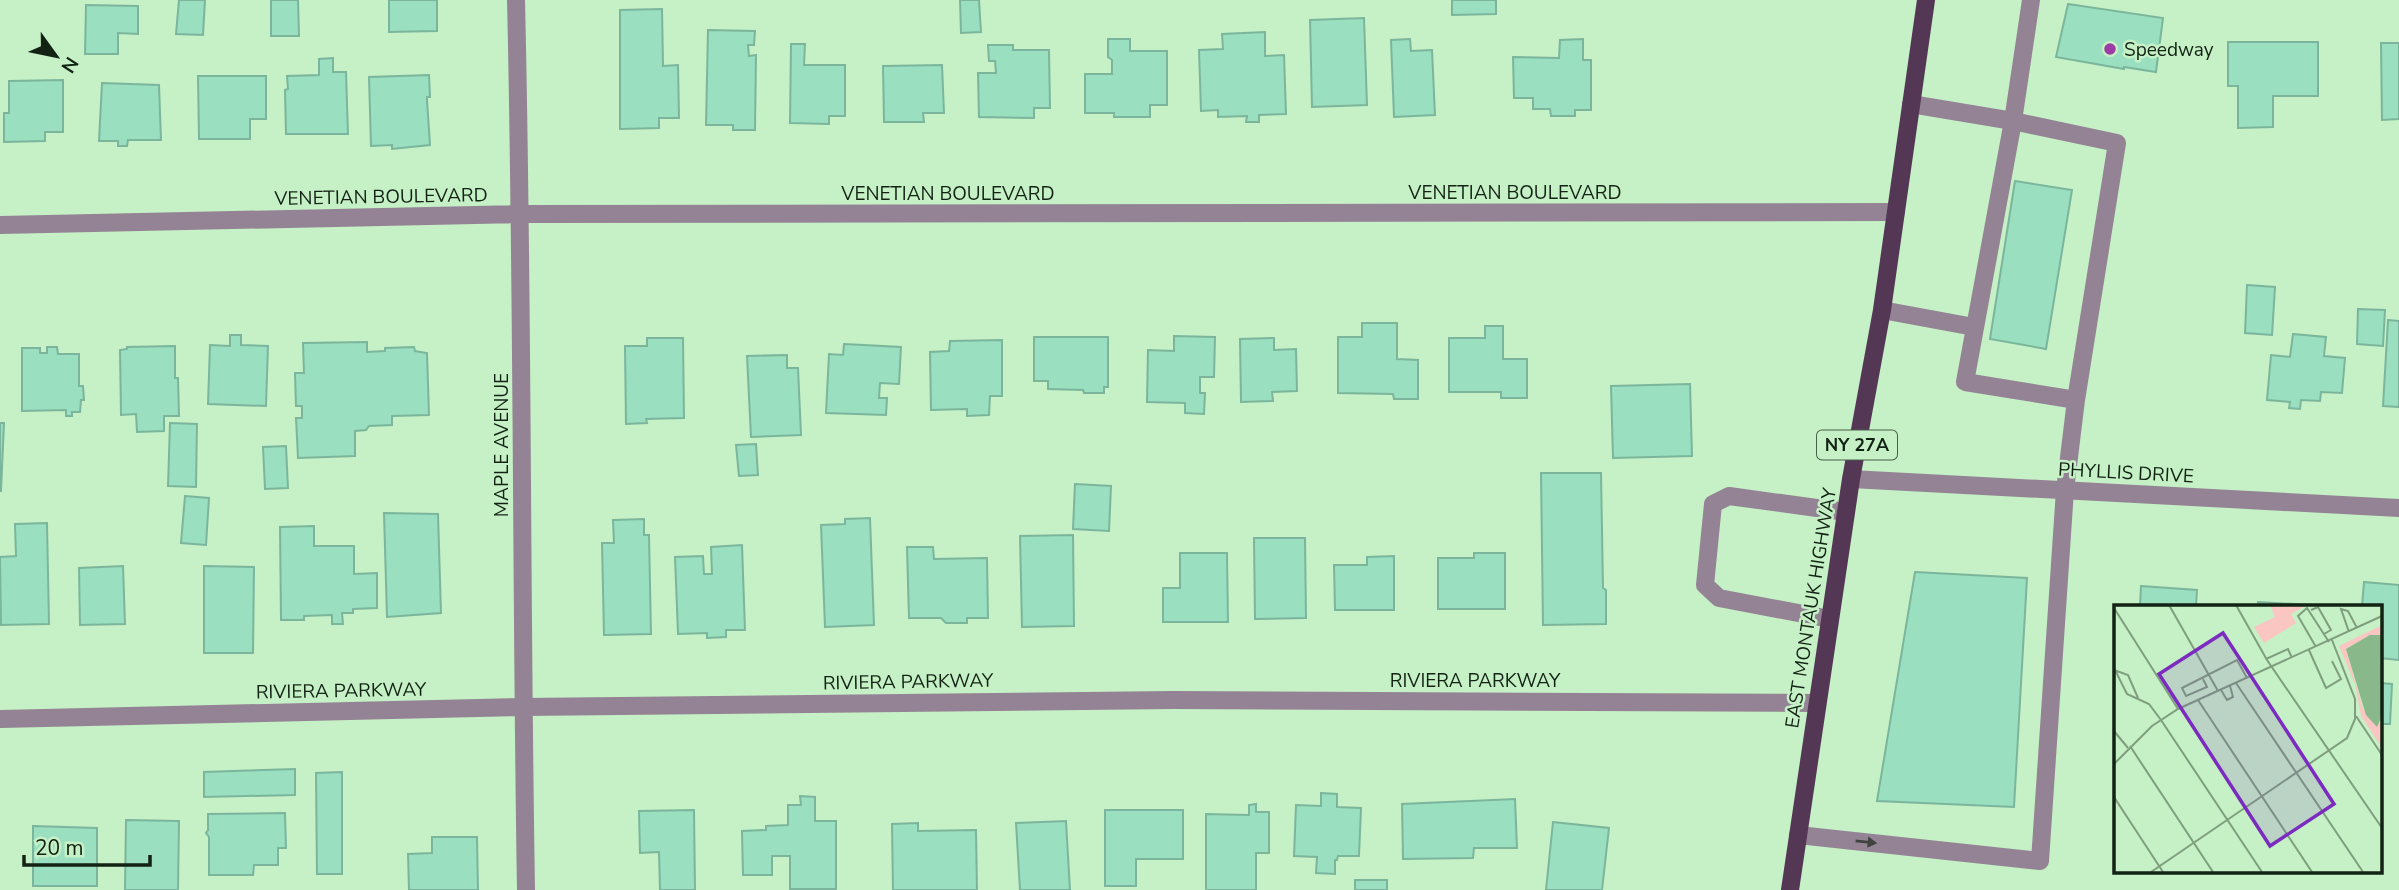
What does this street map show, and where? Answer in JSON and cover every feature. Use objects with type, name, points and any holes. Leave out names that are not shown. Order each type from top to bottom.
[{"type":"main road","name":"EAST MONTAUK HIGHWAY","points":[[1790,890],[1851,479],[1882,310],[1926,0]]},
{"type":"street","name":"MAPLE AVENUE","points":[[516,0],[521,214],[526,890]]},
{"type":"street","points":[[2031,0],[2013,121],[1965,382],[2076,400]]},
{"type":"street","points":[[1798,835],[2040,861],[2065,490],[2076,400],[2117,143],[1911,103]]},
{"type":"street","name":"VENETIAN BOULEVARD","points":[[0,225],[521,214],[1896,212]]},
{"type":"street","points":[[1882,310],[1974,327]]},
{"type":"street","name":"PHYLLIS DRIVE","points":[[1851,479],[2399,508]]},
{"type":"street","points":[[1830,619],[1719,598],[1705,585],[1713,504],[1728,496],[1846,512]]},
{"type":"street","name":"RIVIERA PARKWAY","points":[[0,719],[523,707],[1173,699],[1817,703]]},
{"type":"building","points":[[179,0],[205,0],[203,35],[176,34]]},
{"type":"building","points":[[271,0],[298,0],[299,36],[271,36]]},
{"type":"building","points":[[389,0],[437,0],[437,31],[389,32]]},
{"type":"building","points":[[960,0],[979,0],[981,32],[961,33]]},
{"type":"building","points":[[1452,0],[1496,0],[1496,14],[1452,15]]},
{"type":"building","points":[[2068,4],[2163,18],[2156,72],[2056,57]]},
{"type":"building","points":[[86,5],[138,6],[138,34],[118,33],[118,54],[85,54]]},
{"type":"building","points":[[662,9],[663,66],[678,65],[679,118],[659,118],[659,128],[620,129],[620,10]]},
{"type":"building","points":[[1364,18],[1367,105],[1312,107],[1310,20]]},
{"type":"building","points":[[708,30],[755,31],[754,45],[748,45],[749,56],[756,55],[755,130],[733,130],[733,125],[706,125]]},
{"type":"building","points":[[1265,32],[1265,56],[1284,55],[1286,114],[1259,115],[1259,122],[1246,122],[1247,116],[1218,117],[1218,110],[1201,111],[1199,50],[1223,49],[1222,34]]},
{"type":"building","points":[[1108,39],[1130,39],[1130,51],[1167,51],[1167,105],[1150,105],[1150,117],[1114,117],[1114,113],[1085,113],[1085,74],[1112,74]]},
{"type":"building","points":[[1410,39],[1411,51],[1432,50],[1435,115],[1394,117],[1391,40]]},
{"type":"building","points":[[1583,39],[1583,60],[1591,60],[1591,110],[1575,110],[1575,116],[1551,116],[1550,109],[1533,109],[1533,98],[1514,98],[1513,57],[1559,58],[1560,40]]},
{"type":"building","points":[[2228,42],[2318,42],[2318,96],[2273,96],[2273,127],[2238,128],[2238,86],[2228,86]]},
{"type":"building","points":[[2381,43],[2399,43],[2399,119],[2382,120]]},
{"type":"building","points":[[791,44],[805,44],[804,65],[845,65],[845,116],[829,116],[829,124],[790,123]]},
{"type":"building","points":[[988,45],[1013,45],[1013,50],[1049,50],[1050,108],[1034,108],[1034,118],[979,117],[978,73],[996,73],[995,61],[989,61]]},
{"type":"building","points":[[333,58],[333,72],[346,72],[348,134],[286,134],[287,76],[319,75],[319,59]]},
{"type":"building","points":[[942,65],[944,113],[923,113],[924,122],[884,122],[883,66]]},
{"type":"building","points":[[429,75],[430,97],[427,97],[427,100],[430,145],[392,149],[392,145],[371,146],[369,77]]},
{"type":"building","points":[[198,76],[266,76],[266,119],[250,119],[250,139],[199,139]]},
{"type":"building","points":[[63,80],[63,132],[45,132],[45,141],[4,142],[4,113],[9,113],[9,81]]},
{"type":"building","points":[[102,83],[159,85],[161,140],[128,140],[127,146],[118,146],[118,141],[99,141]]},
{"type":"building","points":[[2015,181],[2072,190],[2046,349],[1990,339]]},
{"type":"building","points":[[2247,285],[2275,287],[2272,335],[2245,333]]},
{"type":"building","points":[[2358,309],[2385,310],[2383,346],[2357,344]]},
{"type":"building","points":[[2388,320],[2399,321],[2399,407],[2383,406]]},
{"type":"building","points":[[1362,323],[1397,323],[1397,359],[1418,360],[1418,399],[1394,399],[1393,394],[1338,393],[1338,337],[1362,337]]},
{"type":"building","points":[[1485,326],[1503,326],[1503,359],[1527,359],[1527,398],[1501,398],[1501,392],[1449,392],[1449,338],[1485,338]]},
{"type":"building","points":[[2293,334],[2326,337],[2324,356],[2345,358],[2342,393],[2321,392],[2320,401],[2301,400],[2300,409],[2289,408],[2290,402],[2267,400],[2271,355],[2290,357]]},
{"type":"building","points":[[230,335],[241,335],[241,345],[268,346],[266,406],[208,404],[210,345],[230,346]]},
{"type":"building","points":[[1174,336],[1215,337],[1214,377],[1200,377],[1200,393],[1205,393],[1204,414],[1185,413],[1185,403],[1147,402],[1148,350],[1174,351]]},
{"type":"building","points":[[1034,337],[1108,337],[1108,387],[1104,387],[1104,393],[1048,389],[1048,381],[1034,381]]},
{"type":"building","points":[[647,338],[683,338],[684,418],[646,419],[647,423],[626,424],[625,346],[647,346]]},
{"type":"building","points":[[1274,338],[1274,350],[1296,349],[1297,391],[1272,392],[1273,401],[1241,402],[1240,339]]},
{"type":"building","points":[[1002,340],[1002,396],[990,396],[989,415],[967,416],[967,409],[931,410],[930,352],[949,351],[950,341]]},
{"type":"building","points":[[367,342],[367,352],[414,347],[415,351],[427,353],[429,415],[392,416],[392,425],[369,426],[366,430],[355,431],[355,456],[298,458],[296,418],[302,418],[302,406],[296,406],[295,373],[304,373],[303,343]]},
{"type":"building","points":[[844,344],[901,347],[899,384],[880,383],[879,398],[887,398],[886,415],[826,413],[829,354],[843,355]]},
{"type":"building","points":[[175,346],[179,416],[164,416],[164,431],[137,432],[136,414],[121,415],[120,350],[127,347]]},
{"type":"building","points":[[47,347],[57,347],[58,354],[79,354],[79,386],[83,386],[84,400],[81,400],[80,412],[72,412],[72,416],[66,416],[66,410],[22,411],[22,348],[40,348],[40,353],[47,353]]},
{"type":"building","points":[[787,355],[787,368],[798,368],[801,435],[751,437],[747,356]]},
{"type":"building","points":[[1690,384],[1692,456],[1613,458],[1611,386]]},
{"type":"building","points":[[0,423],[4,423],[1,491],[0,491]]},
{"type":"building","points":[[170,423],[197,424],[196,487],[168,486]]},
{"type":"building","points":[[756,444],[758,475],[739,476],[736,445]]},
{"type":"building","points":[[286,446],[288,488],[265,489],[263,447]]},
{"type":"building","points":[[1541,473],[1601,473],[1606,624],[1543,625]]},
{"type":"building","points":[[1075,484],[1111,486],[1109,531],[1073,529]]},
{"type":"building","points":[[185,496],[209,498],[206,545],[181,543]]},
{"type":"building","points":[[384,513],[438,514],[441,613],[387,617]]},
{"type":"building","points":[[870,518],[874,625],[825,627],[821,525],[845,524],[845,519]]},
{"type":"building","points":[[644,519],[644,535],[649,535],[651,634],[604,635],[602,543],[614,543],[613,520]]},
{"type":"building","points":[[47,523],[49,624],[1,625],[0,557],[16,556],[15,524]]},
{"type":"building","points":[[314,526],[314,546],[354,546],[354,574],[377,573],[377,608],[353,609],[353,613],[342,613],[343,624],[332,624],[332,615],[304,616],[304,620],[281,620],[280,527]]},
{"type":"building","points":[[1073,535],[1074,626],[1022,627],[1020,536]]},
{"type":"building","points":[[1254,538],[1305,538],[1306,618],[1255,619]]},
{"type":"building","points":[[742,545],[745,630],[726,630],[726,637],[707,638],[707,633],[678,634],[675,557],[703,556],[704,574],[712,574],[711,547]]},
{"type":"building","points":[[907,547],[933,547],[934,559],[987,558],[988,618],[967,618],[967,623],[946,623],[941,618],[909,618]]},
{"type":"building","points":[[1180,553],[1227,553],[1228,622],[1163,622],[1163,588],[1180,588]]},
{"type":"building","points":[[1474,553],[1505,553],[1505,609],[1438,609],[1438,558],[1474,558]]},
{"type":"building","points":[[1394,556],[1394,610],[1335,610],[1334,565],[1367,565],[1367,557]]},
{"type":"building","points":[[123,566],[125,624],[80,625],[79,568]]},
{"type":"building","points":[[204,566],[254,567],[253,653],[204,653]]},
{"type":"building","points":[[1915,572],[2027,578],[2014,807],[1877,801]]},
{"type":"building","points":[[2364,582],[2399,585],[2399,660],[2382,658],[2382,605],[2362,605]]},
{"type":"building","points":[[2141,586],[2197,590],[2196,605],[2140,605]]},
{"type":"building","points":[[2258,602],[2312,605],[2258,605]]},
{"type":"building","points":[[2382,683],[2392,684],[2390,724],[2382,724]]},
{"type":"building","points":[[295,769],[295,795],[204,797],[204,772]]},
{"type":"building","points":[[342,772],[342,874],[317,874],[316,773]]},
{"type":"building","points":[[1321,793],[1337,794],[1337,807],[1361,808],[1359,856],[1338,856],[1335,860],[1335,874],[1316,873],[1317,857],[1294,856],[1296,805],[1321,806]]},
{"type":"building","points":[[800,796],[815,797],[815,821],[836,821],[836,889],[790,889],[790,856],[772,856],[772,875],[743,875],[742,831],[766,830],[766,826],[788,825],[788,805],[801,805]]},
{"type":"building","points":[[1515,799],[1517,848],[1474,848],[1473,858],[1403,859],[1402,804]]},
{"type":"building","points":[[1256,804],[1256,812],[1269,812],[1269,853],[1256,853],[1256,890],[1206,890],[1206,814],[1249,815],[1249,805]]},
{"type":"building","points":[[694,810],[695,890],[660,890],[659,852],[640,853],[639,811]]},
{"type":"building","points":[[1105,810],[1183,810],[1183,859],[1136,859],[1136,886],[1105,886]]},
{"type":"building","points":[[285,813],[286,848],[278,848],[278,865],[254,865],[253,875],[209,875],[209,837],[206,833],[208,814]]},
{"type":"building","points":[[126,820],[179,821],[178,890],[125,890]]},
{"type":"building","points":[[1066,821],[1070,890],[1020,890],[1016,823]]},
{"type":"building","points":[[1553,822],[1609,828],[1602,890],[1546,890]]},
{"type":"building","points":[[918,823],[918,831],[976,830],[977,890],[893,890],[892,824]]},
{"type":"building","points":[[33,826],[97,828],[97,886],[33,886]]},
{"type":"building","points":[[432,837],[477,837],[478,890],[409,890],[408,854],[432,853]]},
{"type":"building","points":[[1355,880],[1387,880],[1387,890],[1355,890]]},
{"type":"place","name":"Speedway","points":[[2110,49]]}]
